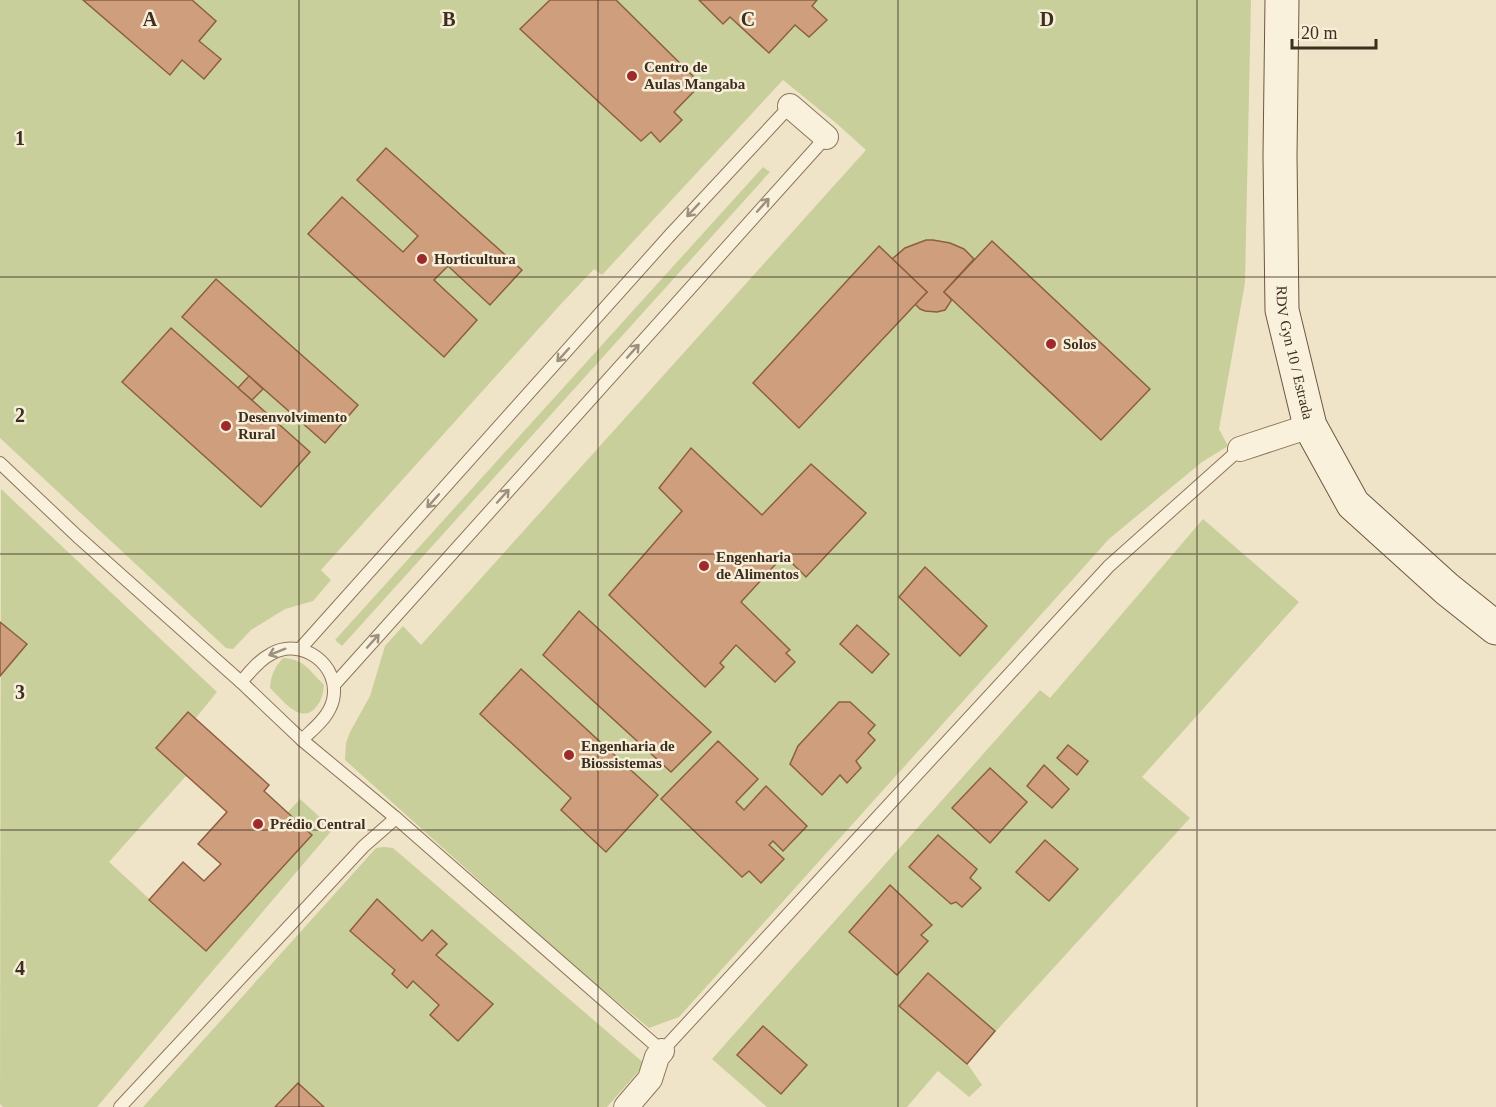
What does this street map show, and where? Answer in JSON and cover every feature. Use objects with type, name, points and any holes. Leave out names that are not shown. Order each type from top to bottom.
[{"type":"street","name":"RDV Gyn 10 / Estrada","points":[[1282,0],[1280,156],[1282,310],[1310,426],[1353,504],[1447,589],[1496,628]]},
{"type":"street","points":[[790,106],[826,137]]},
{"type":"street","points":[[1240,449],[1310,426]]},
{"type":"street","points":[[626,1107],[650,1079],[657,1057],[662,1051]]},
{"type":"lane","points":[[300,649],[671,234],[790,106]]},
{"type":"lane","points":[[334,685],[826,137]]},
{"type":"lane","points":[[1,466],[241,682],[302,740],[396,818],[662,1051],[1109,566],[1240,449]]},
{"type":"lane","points":[[241,682],[260,661],[272,652],[286,648],[300,649],[312,654],[322,662],[330,673],[334,685],[333,699],[328,712],[319,724],[302,740]]},
{"type":"lane","points":[[120,1107],[364,846],[396,818]]},
{"type":"green space","points":[[0,0],[1251,0],[1245,283],[1219,429],[1228,446],[1202,462],[1109,539],[679,1017],[649,1028],[581,972],[345,760],[346,743],[370,696],[385,646],[403,626],[421,645],[866,150],[783,80],[602,275],[594,269],[561,304],[321,570],[331,580],[313,601],[285,609],[251,630],[233,649],[226,648],[0,438]]},
{"type":"green space","points":[[763,167],[770,172],[342,646],[335,640]]},
{"type":"green space","points":[[1,489],[217,692],[195,719],[188,713],[156,748],[186,776],[109,862],[206,951],[312,836],[287,813],[300,799],[333,829],[97,1107],[3,1107],[0,1104]]},
{"type":"green space","points":[[1203,519],[1299,602],[1142,777],[1190,818],[967,1063],[982,1085],[969,1097],[938,1071],[907,1107],[767,1107],[712,1059],[1040,690],[1050,698]]},
{"type":"green space","points":[[283,658],[301,663],[324,685],[320,702],[310,712],[304,714],[292,709],[270,688],[277,665]]},
{"type":"green space","points":[[376,848],[393,848],[645,1064],[607,1107],[143,1107]]},
{"type":"building","points":[[83,0],[192,0],[216,21],[199,41],[221,59],[204,79],[182,60],[170,75]]},
{"type":"building","name":"Centro de Aulas Mangaba","points":[[550,0],[616,0],[701,84],[674,112],[682,120],[660,142],[651,132],[641,141],[520,29]]},
{"type":"building","points":[[699,0],[817,0],[812,6],[827,20],[809,37],[795,25],[769,53],[730,17],[723,24]]},
{"type":"building","name":"Horticultura","points":[[386,148],[522,270],[490,305],[448,266],[434,280],[477,320],[444,357],[308,234],[342,197],[403,252],[418,236],[357,180]]},
{"type":"building","points":[[926,240],[950,243],[964,249],[974,259],[944,292],[951,301],[945,310],[937,312],[925,311],[915,304],[927,292],[892,259],[905,248]]},
{"type":"building","name":"Solos","points":[[992,241],[1150,389],[1101,440],[944,292]]},
{"type":"building","points":[[879,246],[927,292],[799,428],[753,383]]},
{"type":"building","points":[[216,279],[358,405],[325,443],[182,317]]},
{"type":"building","name":"Desenvolvimento Rural","points":[[171,328],[310,452],[261,507],[122,382]]},
{"type":"building","points":[[249,376],[263,389],[252,400],[238,388]]},
{"type":"building","name":"Engenharia de Alimentos","points":[[691,448],[762,515],[811,464],[866,513],[806,577],[784,555],[741,602],[790,650],[786,653],[795,662],[775,682],[736,645],[720,663],[724,667],[705,687],[609,595],[682,511],[659,488]]},
{"type":"building","points":[[925,567],[987,626],[960,656],[899,597]]},
{"type":"building","points":[[579,611],[711,732],[671,772],[543,655]]},
{"type":"building","points":[[0,622],[27,644],[0,676]]},
{"type":"building","points":[[857,625],[889,654],[872,673],[840,644]]},
{"type":"building","name":"Engenharia de Biossistemas","points":[[521,669],[658,795],[606,852],[561,810],[571,798],[480,714]]},
{"type":"building","points":[[839,702],[850,702],[875,725],[868,733],[875,740],[856,761],[861,768],[847,783],[840,775],[822,795],[790,764],[798,746]]},
{"type":"building","name":"Prédio Central","points":[[188,712],[269,785],[264,791],[312,835],[206,951],[149,900],[183,862],[204,881],[221,864],[198,844],[227,812],[156,748]]},
{"type":"building","points":[[718,741],[758,779],[736,802],[744,810],[766,786],[807,826],[783,851],[773,841],[769,845],[784,859],[761,883],[749,871],[742,877],[661,799]]},
{"type":"building","points":[[1068,745],[1088,761],[1077,775],[1057,758]]},
{"type":"building","points":[[1044,765],[1069,789],[1052,808],[1027,786]]},
{"type":"building","points":[[990,768],[1027,802],[990,843],[952,808]]},
{"type":"building","points":[[938,835],[977,869],[970,878],[981,888],[962,907],[956,902],[951,904],[909,867]]},
{"type":"building","points":[[1045,840],[1078,869],[1049,901],[1016,872]]},
{"type":"building","points":[[890,885],[932,925],[921,935],[928,941],[897,975],[849,932]]},
{"type":"building","points":[[377,899],[422,941],[432,930],[447,944],[436,955],[493,1004],[458,1041],[430,1015],[439,1005],[413,981],[407,988],[392,974],[395,970],[350,931]]},
{"type":"building","points":[[928,973],[995,1031],[967,1064],[899,1006]]},
{"type":"building","points":[[763,1026],[807,1065],[781,1094],[737,1055]]},
{"type":"building","points":[[298,1083],[324,1107],[275,1107]]},
{"type":"place","name":"Centro de Aulas Mangaba","points":[[632,76]]},
{"type":"place","name":"Horticultura","points":[[422,259]]},
{"type":"place","name":"Solos","points":[[1051,344]]},
{"type":"place","name":"Desenvolvimento Rural","points":[[226,426]]},
{"type":"place","name":"Engenharia de Alimentos","points":[[704,566]]},
{"type":"place","name":"Engenharia de Biossistemas","points":[[569,755]]},
{"type":"place","name":"Prédio Central","points":[[258,824]]}]
